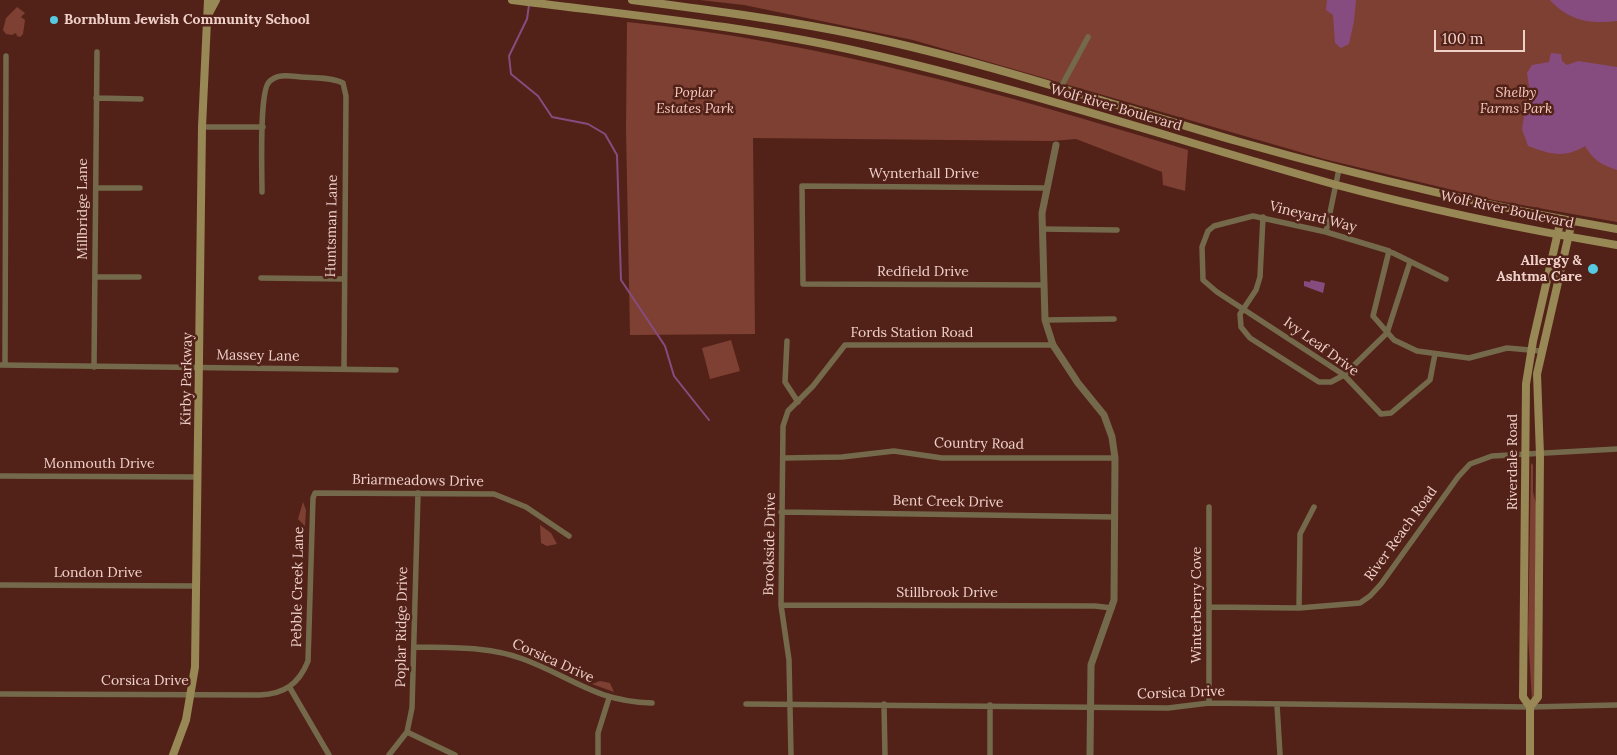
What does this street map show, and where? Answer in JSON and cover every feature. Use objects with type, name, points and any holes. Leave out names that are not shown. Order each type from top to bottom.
[{"type":"main road","points":[[203,0],[206,19]]},
{"type":"main road","name":"Kirby Parkway","points":[[173,755],[184,727],[192,694],[195,667],[202,127],[208,0]]},
{"type":"main road","points":[[206,19],[216,0]]},
{"type":"main road","name":"Wolf River Boulevard","points":[[512,0],[754,31],[861,52],[1009,89],[1336,185],[1569,237],[1617,244]]},
{"type":"main road","name":"Wolf River Boulevard","points":[[632,0],[757,16],[865,36],[1014,73],[1339,169],[1561,219],[1617,229]]},
{"type":"main road","name":"Riverdale Road","points":[[1530,755],[1530,706],[1523,697],[1526,384],[1531,349],[1561,219]]},
{"type":"main road","name":"Riverdale Road","points":[[1530,706],[1538,697],[1540,455],[1537,386],[1541,351],[1572,221]]},
{"type":"street","points":[[1062,87],[1088,37]]},
{"type":"street","name":"Millbridge Lane","points":[[94,367],[97,52]]},
{"type":"street","points":[[3,365],[6,56]]},
{"type":"street","name":"Huntsman Lane","points":[[263,127],[265,88],[273,78],[284,76],[322,78],[343,83],[346,96],[344,369]]},
{"type":"street","points":[[96,98],[141,99]]},
{"type":"street","points":[[202,127],[263,127],[262,192]]},
{"type":"street","points":[[1056,145],[1045,188],[1042,229],[1045,320],[1053,345],[1078,383],[1104,415],[1112,438],[1115,458],[1115,588],[1112,608],[1093,655],[1090,755]]},
{"type":"street","points":[[1326,232],[1339,169]]},
{"type":"street","name":"Wynterhall Drive","points":[[803,284],[802,186],[1045,188]]},
{"type":"street","points":[[96,188],[140,188]]},
{"type":"street","name":"Vineyard Way","points":[[1216,292],[1203,280],[1202,247],[1206,234],[1211,228],[1223,223],[1253,216],[1326,232],[1389,251],[1446,279]]},
{"type":"street","points":[[1263,217],[1260,277],[1256,290],[1244,308],[1240,322],[1246,335],[1319,382],[1331,382],[1344,375],[1387,333],[1410,262]]},
{"type":"street","points":[[1042,229],[1117,230]]},
{"type":"street","points":[[1389,251],[1372,316],[1394,340],[1407,347],[1435,354],[1468,358],[1507,348],[1541,351]]},
{"type":"street","points":[[95,277],[139,277]]},
{"type":"street","points":[[261,278],[344,279]]},
{"type":"street","name":"Redfield Drive","points":[[803,284],[1043,286]]},
{"type":"street","name":"Ivy Leaf Drive","points":[[1216,292],[1244,308],[1344,375],[1378,411],[1388,415],[1430,380],[1435,354]]},
{"type":"street","points":[[1045,320],[1114,318]]},
{"type":"street","points":[[787,341],[785,382],[798,402]]},
{"type":"street","name":"Fords Station Road","points":[[798,402],[845,345],[1053,345]]},
{"type":"street","name":"Massey Lane","points":[[3,365],[396,370]]},
{"type":"street","name":"Brookside Drive","points":[[790,755],[790,660],[782,605],[781,512],[784,419],[798,402]]},
{"type":"street","name":"River Reach Road","points":[[1210,607],[1298,608],[1360,603],[1370,596],[1458,477],[1470,464],[1492,456],[1540,455],[1617,449]]},
{"type":"street","name":"Country Road","points":[[784,458],[842,457],[894,450],[942,458],[1115,458]]},
{"type":"street","name":"Monmouth Drive","points":[[0,476],[197,477]]},
{"type":"street","name":"Briarmeadows Drive","points":[[315,493],[475,493],[503,496],[526,507],[569,536]]},
{"type":"street","name":"Pebble Creek Lane","points":[[290,688],[302,675],[308,661],[312,498],[315,493]]},
{"type":"street","name":"Poplar Ridge Drive","points":[[389,755],[407,732],[412,708],[418,493]]},
{"type":"street","points":[[1298,608],[1300,534],[1314,507]]},
{"type":"street","name":"Winterberry Cove","points":[[1208,704],[1210,607],[1209,508]]},
{"type":"street","name":"Bent Creek Drive","points":[[781,512],[1115,517]]},
{"type":"street","name":"London Drive","points":[[0,585],[196,586]]},
{"type":"street","name":"Stillbrook Drive","points":[[782,605],[1087,606],[1112,608]]},
{"type":"street","name":"Corsica Drive","points":[[414,647],[474,648],[499,652],[525,659],[586,690],[609,698],[652,703]]},
{"type":"street","points":[[290,688],[329,755]]},
{"type":"street","name":"Corsica Drive","points":[[0,694],[270,694],[290,688]]},
{"type":"street","points":[[598,755],[598,734],[609,698]]},
{"type":"street","name":"Corsica Drive","points":[[746,704],[1168,708],[1208,704],[1617,705]]},
{"type":"street","points":[[884,704],[885,755]]},
{"type":"street","points":[[1277,704],[1280,755]]},
{"type":"street","points":[[990,705],[990,755]]},
{"type":"street","points":[[407,732],[455,755]]},
{"type":"green space","name":"Shelby Farms Park","points":[[700,0],[1617,0],[1617,222],[1494,200],[1324,159],[913,40],[744,5]]},
{"type":"green space","points":[[17,7],[25,13],[21,17],[25,20],[23,34],[20,37],[16,33],[12,35],[6,34],[3,30],[6,18]]},
{"type":"green space","name":"Poplar Estates Park","points":[[627,22],[770,42],[840,56],[980,90],[1188,150],[1185,191],[1163,185],[1162,172],[1076,139],[1052,141],[753,138],[755,334],[630,335],[626,129]]},
{"type":"green space","points":[[731,340],[740,371],[710,379],[702,348]]},
{"type":"green space","points":[[1531,463],[1533,465],[1533,492],[1536,504],[1534,696],[1532,699],[1528,635]]},
{"type":"green space","points":[[303,502],[306,510],[305,526],[298,519]]},
{"type":"green space","points":[[540,525],[551,533],[557,544],[547,546],[541,543]]},
{"type":"green space","points":[[600,681],[610,683],[614,692],[592,684]]},
{"type":"shaded area","points":[[1327,0],[1356,0],[1349,44],[1341,48],[1335,43],[1333,15],[1326,10]]},
{"type":"shaded area","points":[[1550,0],[1617,0],[1617,21],[1598,22],[1580,20],[1565,13]]},
{"type":"shaded area","points":[[1551,53],[1561,54],[1562,61],[1567,65],[1578,61],[1617,67],[1617,170],[1598,161],[1585,146],[1570,153],[1557,154],[1528,146],[1522,129],[1529,86],[1527,73],[1532,65],[1549,62]]},
{"type":"shaded area","points":[[1311,280],[1325,283],[1323,293],[1304,286],[1304,281],[1310,282]]},
{"type":"waterway","points":[[529,5],[527,19],[509,56],[511,74],[538,96],[552,117],[588,124],[605,134],[617,155],[621,280],[665,346],[674,376],[709,420]]},
{"type":"place","name":"Bornblum Jewish Community School","points":[[54,20]]},
{"type":"place","name":"Allergy & Ashtma Care","points":[[1593,269]]}]
